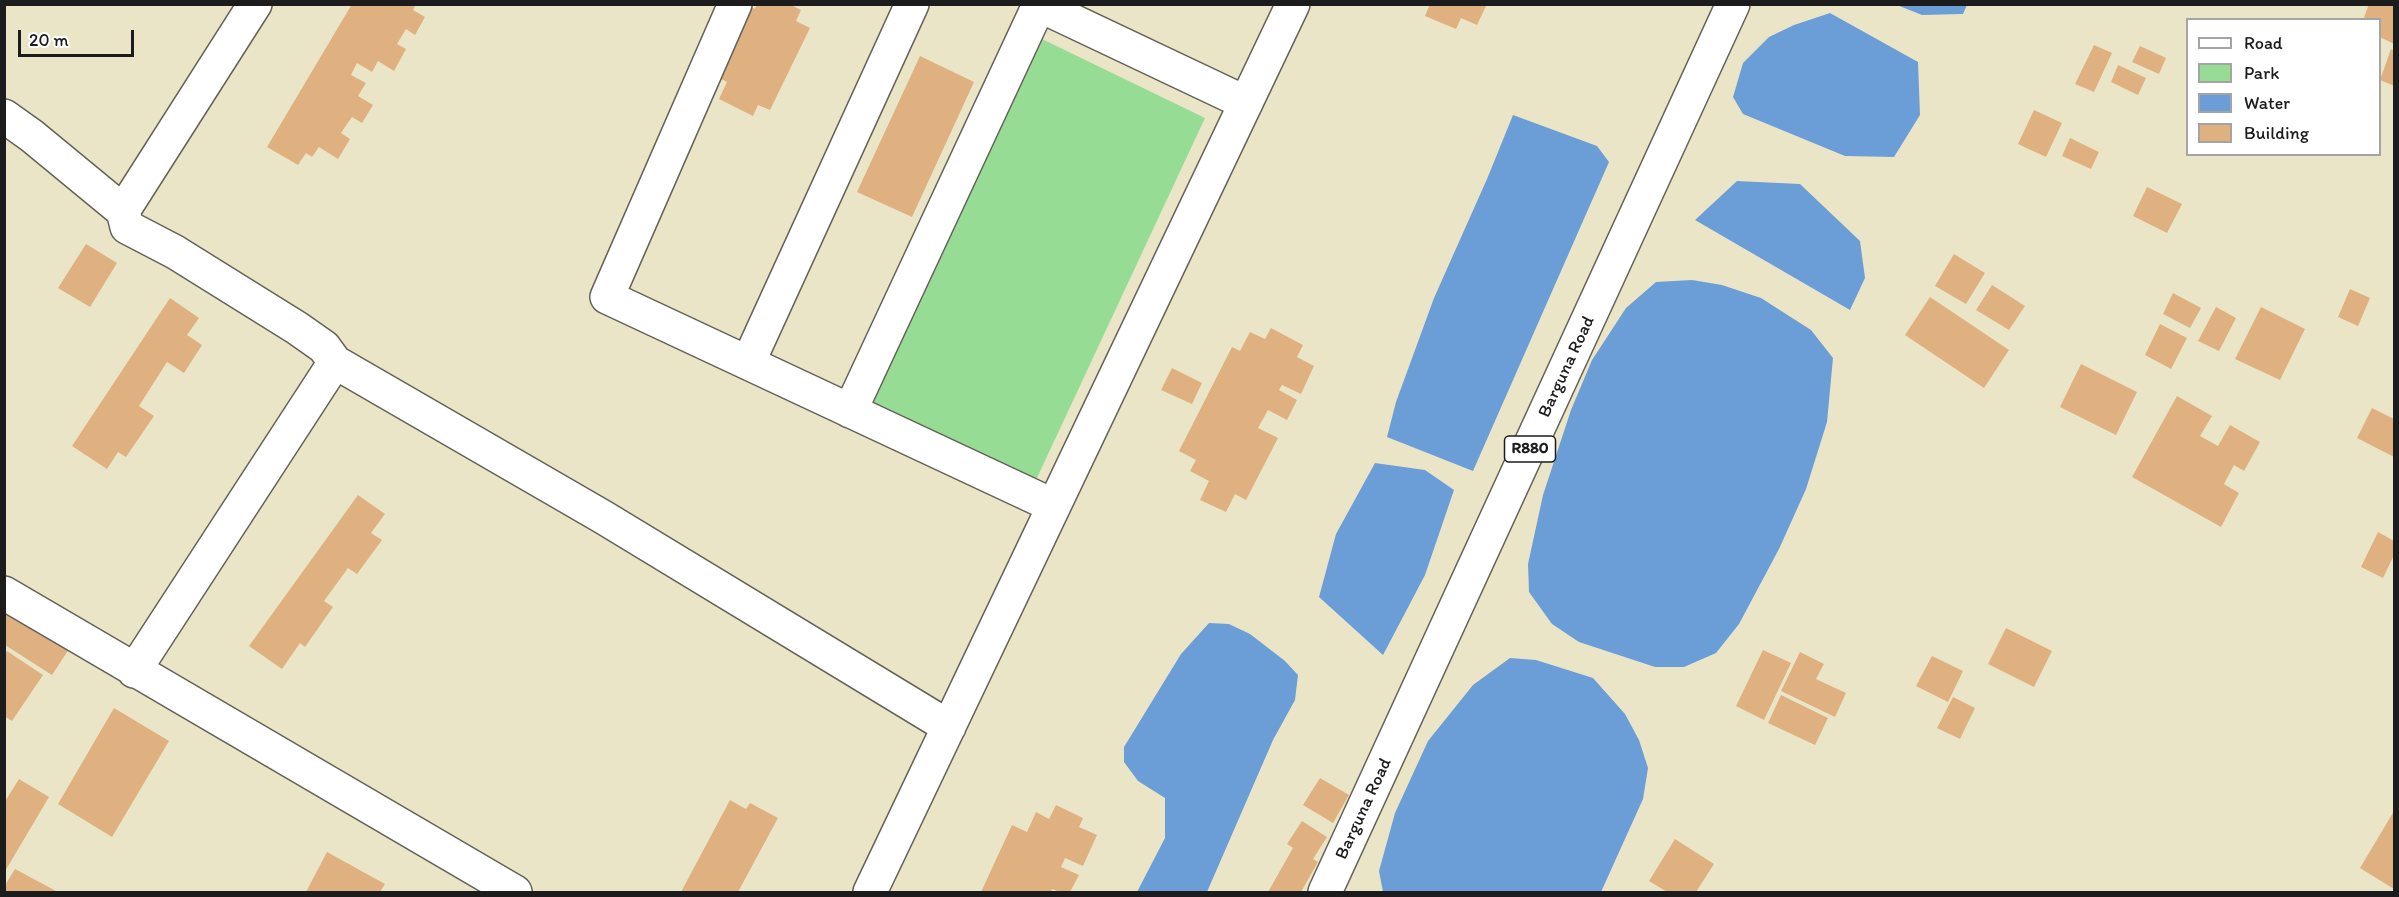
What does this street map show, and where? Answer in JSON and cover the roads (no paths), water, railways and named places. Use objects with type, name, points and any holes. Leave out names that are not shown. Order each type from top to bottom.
[{"type":"street","points":[[123,211],[255,4]]},
{"type":"street","points":[[735,4],[607,297],[1054,506]]},
{"type":"street","points":[[748,363],[912,4]]},
{"type":"street","points":[[870,892],[1293,4]]},
{"type":"street","name":"Barguna Road","points":[[1324,892],[1733,4]]},
{"type":"street","points":[[850,411],[1038,5],[1246,103]]},
{"type":"street","points":[[4,116],[32,136],[123,211],[127,227],[175,252],[297,328],[324,347],[335,362],[603,517],[949,726]]},
{"type":"street","points":[[134,671],[335,362]]},
{"type":"street","points":[[4,593],[515,892]]},
{"type":"water","points":[[1897,5],[1967,5],[1963,14],[1922,15]]},
{"type":"water","points":[[1830,13],[1918,62],[1920,115],[1894,157],[1845,156],[1743,114],[1733,97],[1743,63],[1769,37],[1794,25]]},
{"type":"water","points":[[1513,115],[1597,146],[1609,162],[1473,471],[1387,437],[1396,402],[1434,298]]},
{"type":"water","points":[[1737,181],[1800,184],[1860,241],[1865,278],[1850,310],[1695,220]]},
{"type":"water","points":[[1692,280],[1722,285],[1761,298],[1811,330],[1833,358],[1827,422],[1806,489],[1779,549],[1739,624],[1716,653],[1684,667],[1655,667],[1579,642],[1552,624],[1529,592],[1528,564],[1543,495],[1571,410],[1592,360],[1626,308],[1656,282]]},
{"type":"water","points":[[1375,463],[1425,470],[1454,490],[1425,575],[1383,655],[1319,597],[1336,534]]},
{"type":"water","points":[[1209,623],[1229,624],[1250,634],[1285,661],[1298,675],[1295,700],[1273,740],[1207,892],[1137,892],[1165,838],[1165,798],[1138,781],[1124,762],[1124,747],[1181,654]]},
{"type":"water","points":[[1510,658],[1536,660],[1593,678],[1625,714],[1639,740],[1648,768],[1643,799],[1601,892],[1383,892],[1379,871],[1395,813],[1428,741],[1473,685]]}]
